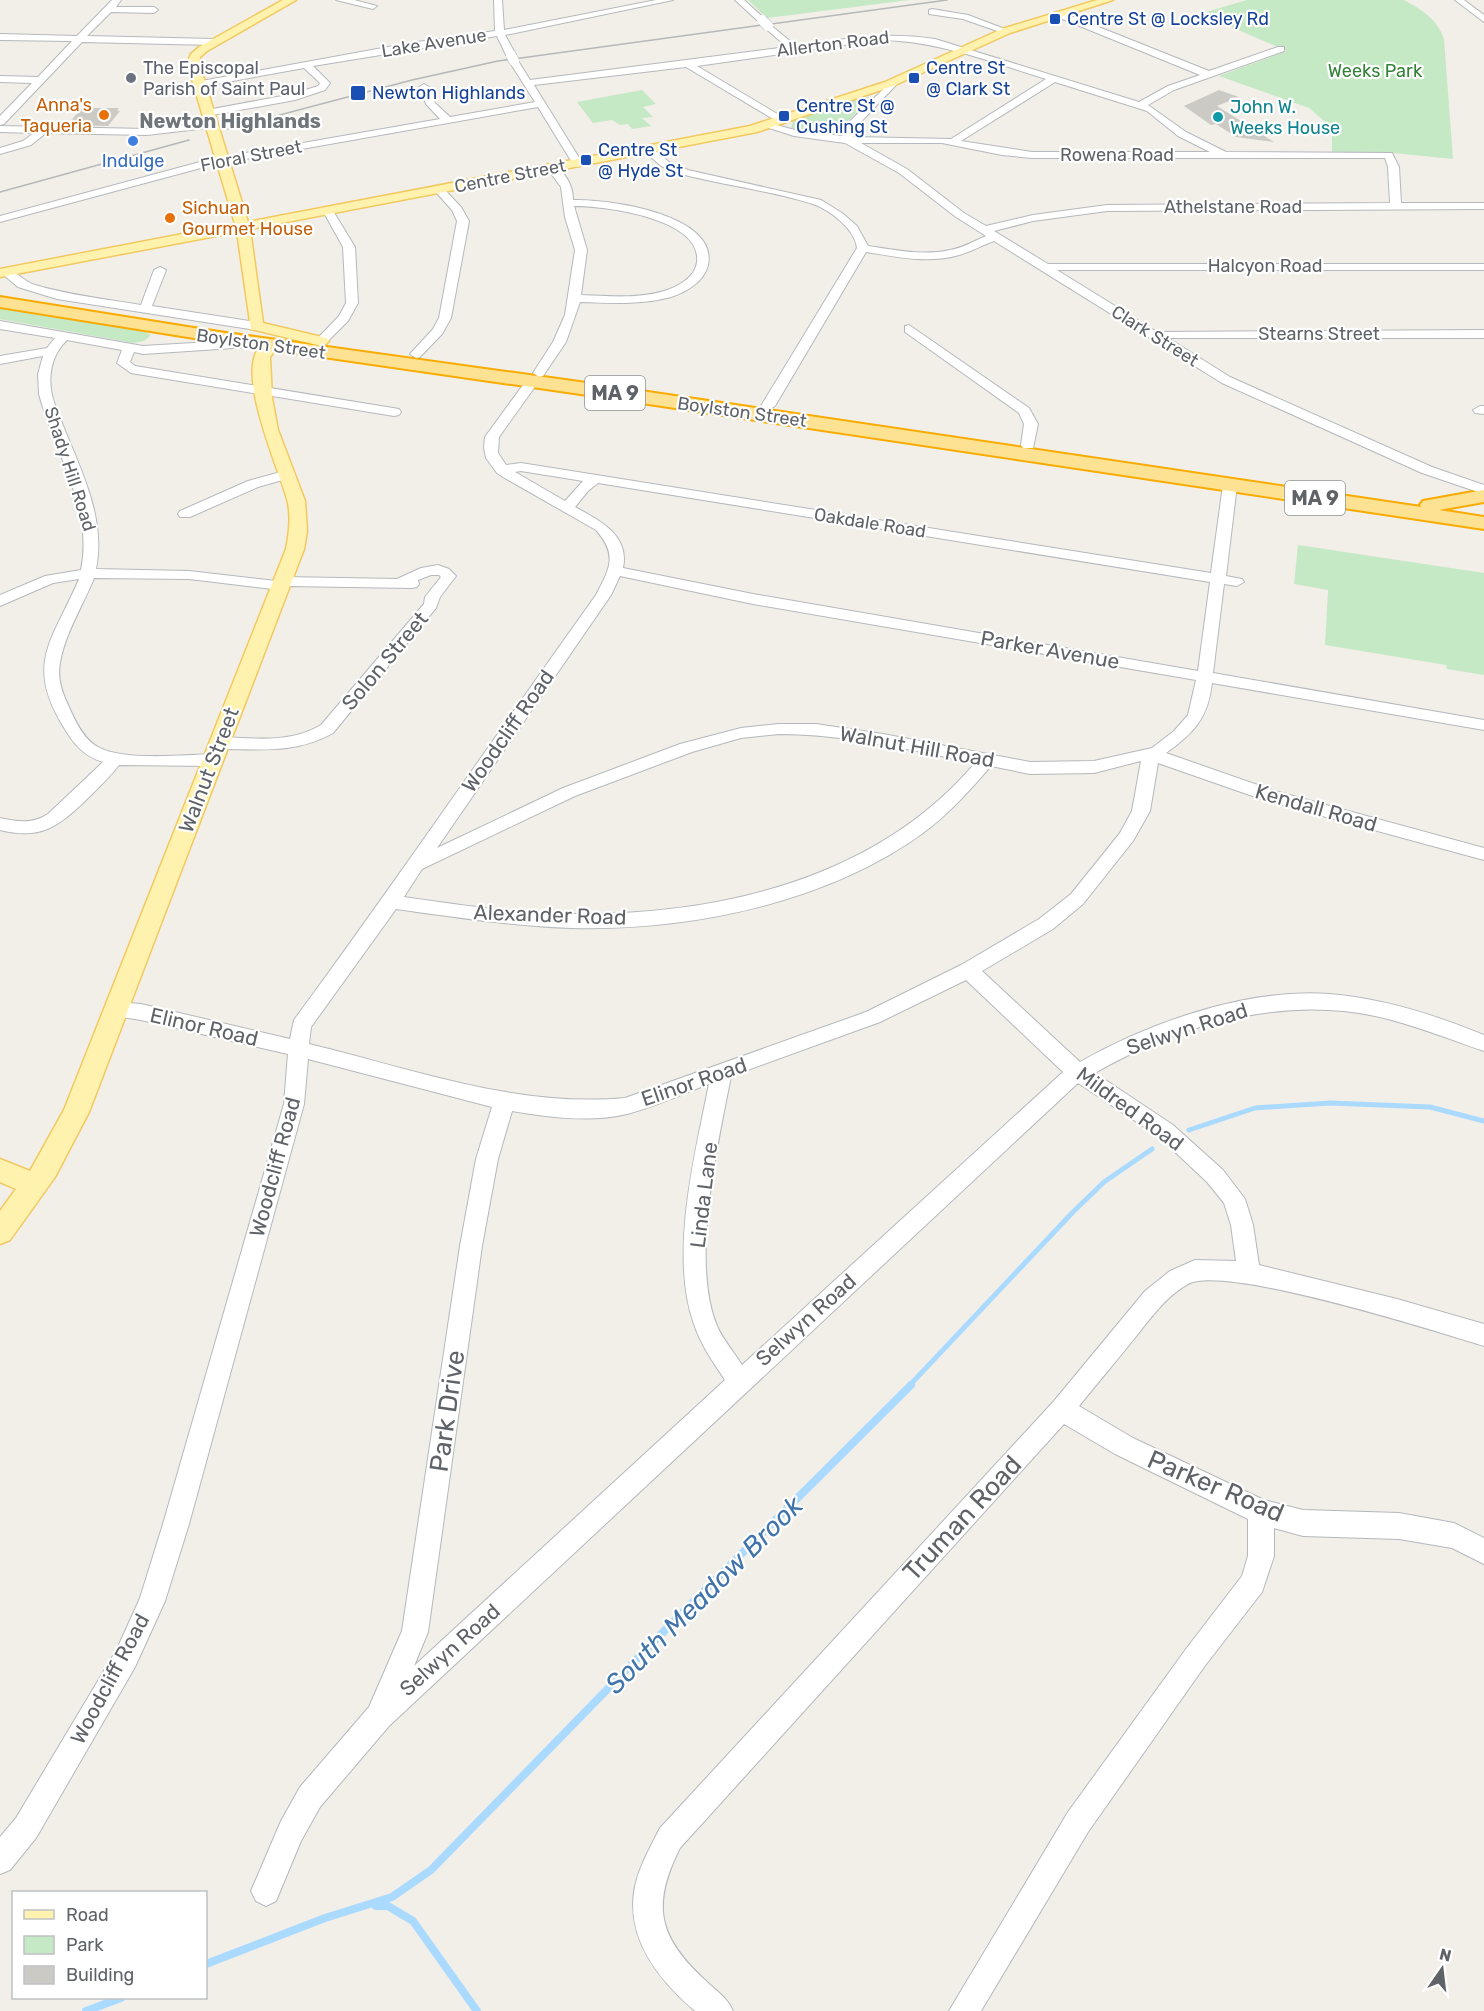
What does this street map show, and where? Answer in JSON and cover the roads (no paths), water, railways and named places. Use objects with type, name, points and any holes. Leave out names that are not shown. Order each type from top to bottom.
[{"type":"highway","name":"Boylston Street","points":[[0,294],[164,321],[416,354],[536,377],[768,406],[1484,513]]},
{"type":"highway","name":"Boylston Street","points":[[0,302],[163,329],[262,338],[536,377],[1484,523]]},
{"type":"highway","points":[[1430,505],[1465,501],[1484,496]]},
{"type":"highway","points":[[1400,510],[1484,530]]},
{"type":"main road","points":[[197,54],[214,42],[291,0]]},
{"type":"main road","name":"Centre Street","points":[[3,272],[578,164],[765,125],[894,82],[1006,31],[1108,0]]},
{"type":"main road","name":"Walnut Street","points":[[0,1232],[8,1204],[35,1185],[57,1150],[76,1112],[282,584],[295,549],[300,524],[299,508],[271,433],[261,361],[262,338],[243,228],[193,63],[197,54]]},
{"type":"main road","points":[[262,338],[321,341]]},
{"type":"main road","points":[[0,1170],[35,1185]]},
{"type":"street","points":[[0,122],[117,0]]},
{"type":"street","points":[[340,0],[374,6]]},
{"type":"street","points":[[498,0],[500,33],[512,58],[572,158],[578,164]]},
{"type":"street","name":"Lake Avenue","points":[[199,84],[410,46],[500,33],[669,0]]},
{"type":"street","points":[[739,0],[794,49]]},
{"type":"street","points":[[1459,0],[1484,19]]},
{"type":"street","points":[[107,9],[154,10]]},
{"type":"street","points":[[932,12],[965,17],[1006,31]]},
{"type":"street","points":[[1058,14],[1209,75]]},
{"type":"street","name":"Allerton Road","points":[[528,83],[893,36],[920,39],[960,50],[1140,105],[1150,109],[1182,134],[1224,155]]},
{"type":"street","points":[[0,38],[214,42]]},
{"type":"street","points":[[183,41],[187,52],[197,54]]},
{"type":"street","points":[[1140,105],[1161,93],[1281,49]]},
{"type":"street","points":[[688,64],[780,120]]},
{"type":"street","points":[[0,129],[153,132],[295,97],[322,88],[325,83],[306,65]]},
{"type":"street","points":[[954,141],[1054,78]]},
{"type":"street","points":[[0,80],[39,80]]},
{"type":"street","points":[[848,140],[847,133],[852,125],[894,82]]},
{"type":"street","points":[[424,87],[431,104],[447,120]]},
{"type":"street","name":"Floral Street","points":[[0,219],[222,160],[541,104]]},
{"type":"street","name":"Clark Street","points":[[765,125],[794,133],[848,140],[903,171],[949,208],[1248,391],[1427,470],[1484,490]]},
{"type":"street","points":[[0,150],[27,143],[43,130]]},
{"type":"street","name":"Rowena Road","points":[[848,140],[954,141],[1025,155],[1388,155],[1394,164],[1393,200],[1397,207]]},
{"type":"street","points":[[648,150],[664,164],[685,172],[794,195],[824,205],[860,236],[864,243],[768,406]]},
{"type":"street","points":[[552,168],[567,187],[570,218],[580,240],[581,250],[571,319],[562,340],[490,441],[492,456],[502,470],[601,527],[612,538],[618,549],[619,563],[616,571]]},
{"type":"street","points":[[416,354],[438,331],[445,318],[463,230],[459,213],[439,190]]},
{"type":"street","points":[[570,203],[610,204],[638,211],[690,234],[701,244],[705,255],[703,267],[697,276],[667,294],[626,300],[575,298]]},
{"type":"street","name":"Athelstane Road","points":[[863,248],[904,255],[942,255],[962,250],[989,233],[1042,216],[1107,208],[1484,206]]},
{"type":"street","points":[[321,341],[344,318],[352,303],[349,247],[328,212]]},
{"type":"street","name":"Halcyon Road","points":[[1046,268],[1064,266],[1484,267]]},
{"type":"street","points":[[145,310],[160,270]]},
{"type":"street","points":[[3,272],[18,284],[28,288],[145,310],[262,338]]},
{"type":"street","points":[[0,325],[157,351],[262,338]]},
{"type":"street","points":[[909,328],[1024,411],[1030,424],[1028,445]]},
{"type":"street","points":[[129,348],[154,342],[160,337],[163,329]]},
{"type":"street","name":"Stearns Street","points":[[1155,336],[1176,334],[1484,334]]},
{"type":"street","points":[[0,360],[50,351],[64,337]]},
{"type":"street","points":[[129,348],[123,362],[128,368],[394,412]]},
{"type":"street","name":"Shady Hill Road","points":[[50,351],[44,391],[89,520],[93,554],[90,573],[53,649],[50,677],[55,699],[80,740],[96,754],[114,759],[216,751]]},
{"type":"street","name":"Oakdale Road","points":[[502,470],[527,468],[595,478],[1237,582]]},
{"type":"street","points":[[185,514],[246,486],[288,474]]},
{"type":"street","points":[[567,508],[583,488],[595,478]]},
{"type":"street","name":"Walnut Hill Road","points":[[416,865],[569,792],[686,748],[741,733],[779,729],[816,729],[1030,768],[1094,767],[1157,752],[1180,735],[1196,716],[1205,677],[1230,485]]},
{"type":"street","points":[[401,583],[429,570],[444,571],[449,576],[448,579],[433,597]]},
{"type":"street","name":"Parker Avenue","points":[[616,571],[753,599],[1484,725]]},
{"type":"street","name":"Woodcliff Road","points":[[0,1860],[26,1828],[126,1658],[152,1601],[179,1514],[294,1104],[301,1025],[391,902],[484,763],[603,595],[616,571]]},
{"type":"street","name":"Solon Street","points":[[0,601],[50,579],[90,573],[189,575],[282,584],[401,583],[425,588],[433,597],[431,605],[333,723],[319,735],[289,743],[216,751]]},
{"type":"street","name":"Kendall Road","points":[[1151,754],[1270,796],[1484,854]]},
{"type":"street","name":"Elinor Road","points":[[116,1010],[141,1012],[299,1048],[504,1102],[566,1110],[598,1110],[625,1106],[873,1017],[968,970],[1046,924],[1077,898],[1127,837],[1141,811],[1151,754]]},
{"type":"street","points":[[0,824],[22,830],[38,828],[52,822],[102,775],[114,759]]},
{"type":"street","name":"Alexander Road","points":[[391,902],[486,915],[575,921],[641,919],[686,914],[744,903],[800,888],[859,863],[908,834],[953,798],[987,759]]},
{"type":"street","name":"Mildred Road","points":[[968,970],[1078,1072],[1166,1131],[1215,1176],[1234,1199],[1242,1225],[1249,1273]]},
{"type":"street","name":"Selwyn Road","points":[[266,1891],[291,1831],[310,1797],[379,1716],[739,1380],[850,1281],[1066,1080],[1115,1053],[1193,1022],[1245,1007],[1296,1001],[1349,1005],[1393,1013],[1484,1043]]},
{"type":"street","name":"Linda Lane","points":[[723,1072],[699,1200],[696,1260],[703,1317],[712,1340],[739,1380]]},
{"type":"street","name":"Park Drive","points":[[379,1716],[415,1632],[471,1246],[488,1159],[504,1102]]},
{"type":"street","name":"Truman Road","points":[[718,2011],[692,1990],[663,1956],[647,1924],[647,1889],[656,1862],[670,1838],[1062,1409],[1153,1298],[1178,1278],[1195,1270],[1220,1269],[1249,1273],[1397,1309],[1484,1335]]},
{"type":"street","name":"Parker Road","points":[[1062,1409],[1124,1446],[1261,1512],[1303,1523],[1399,1526],[1454,1536],[1484,1551]]},
{"type":"street","points":[[964,2011],[1078,1822],[1253,1583],[1261,1556],[1261,1512]]},
{"type":"waterway","name":"South Meadow Brook","points":[[1189,1130],[1255,1108],[1330,1103],[1430,1107],[1484,1121]]},
{"type":"waterway","name":"South Meadow Brook","points":[[909,1386],[1073,1212],[1104,1182],[1152,1149]]},
{"type":"waterway","name":"South Meadow Brook","points":[[207,1964],[325,1918],[392,1897],[431,1870],[671,1624],[911,1385]]},
{"type":"waterway","points":[[376,1906],[388,1906],[413,1921],[477,2011]]},
{"type":"waterway","name":"South Meadow Brook","points":[[86,2011],[118,1999]]},
{"type":"tram line","points":[[227,129],[412,80],[498,61],[947,0]]},
{"type":"tram line","points":[[0,192],[189,140]]},
{"type":"place","name":"Centre St @ Locksley Rd","points":[[1055,19]]},
{"type":"place","name":"The Episcopal Parish of Saint Paul","points":[[131,78]]},
{"type":"place","name":"Centre St @ Clark St","points":[[914,78]]},
{"type":"place","name":"Newton Highlands","points":[[358,93]]},
{"type":"place","name":"Anna's Taqueria","points":[[104,115]]},
{"type":"place","name":"Centre St @ Cushing St","points":[[784,116]]},
{"type":"place","name":"John W. Weeks House","points":[[1218,117]]},
{"type":"place","name":"Indulge","points":[[133,141]]},
{"type":"place","name":"Centre St @ Hyde St","points":[[586,160]]},
{"type":"place","name":"Sichuan Gourmet House","points":[[170,218]]},
{"type":"district","name":"Newton Highlands","points":[[230,121]]},
{"type":"park label","name":"Weeks Park","points":[[1375,71]]}]
